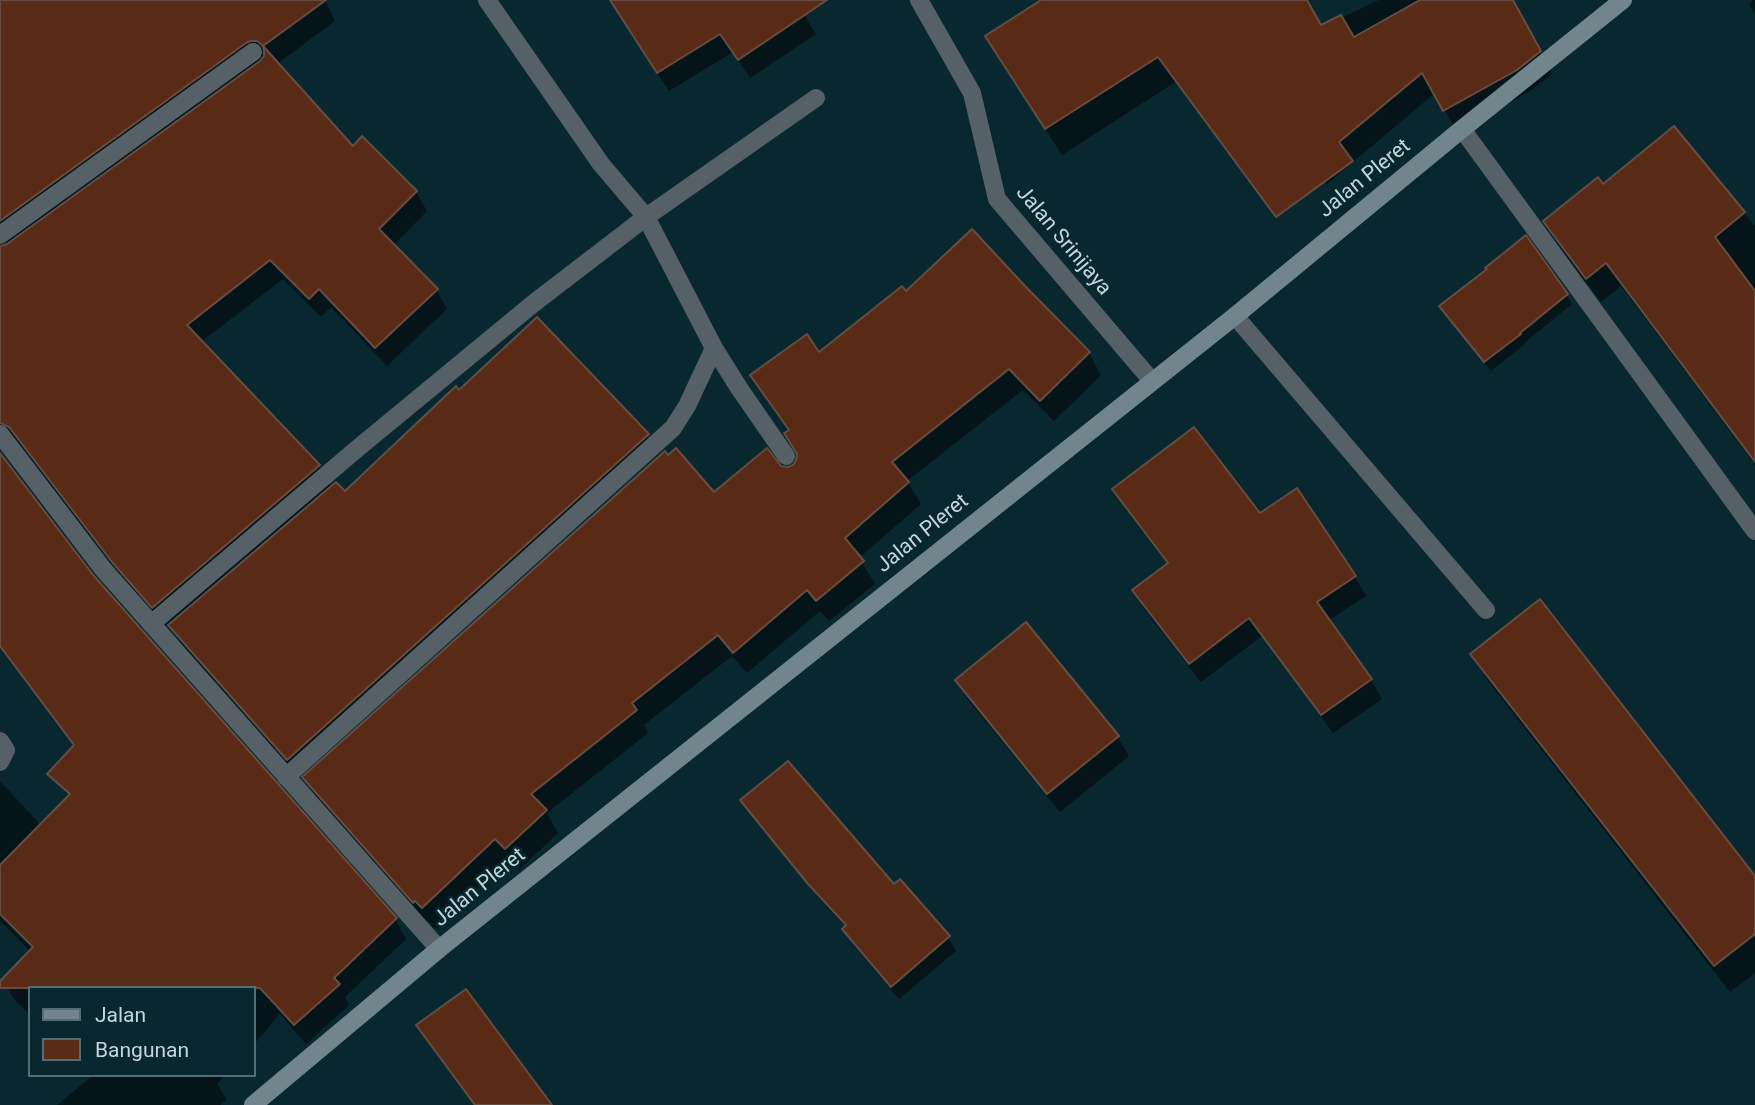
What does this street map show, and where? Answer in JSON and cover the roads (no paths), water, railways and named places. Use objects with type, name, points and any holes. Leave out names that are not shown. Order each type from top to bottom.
[{"type":"main road","name":"Jalan Pleret","points":[[253,1105],[439,949],[1235,316],[1623,0]]},
{"type":"street","points":[[487,0],[601,164],[646,218],[714,348],[786,456]]},
{"type":"street","name":"Jalan Srinijaya","points":[[922,1],[972,93],[997,199],[1152,381]]},
{"type":"street","points":[[0,235],[253,52]]},
{"type":"street","points":[[151,624],[523,312],[646,218],[816,98]]},
{"type":"street","points":[[1462,129],[1755,531]]},
{"type":"street","points":[[1235,316],[1486,610]]},
{"type":"street","points":[[286,777],[673,428],[687,406],[714,348]]},
{"type":"street","points":[[0,434],[103,569],[439,949]]},
{"type":"street","points":[[0,741],[6,750],[0,762]]}]
